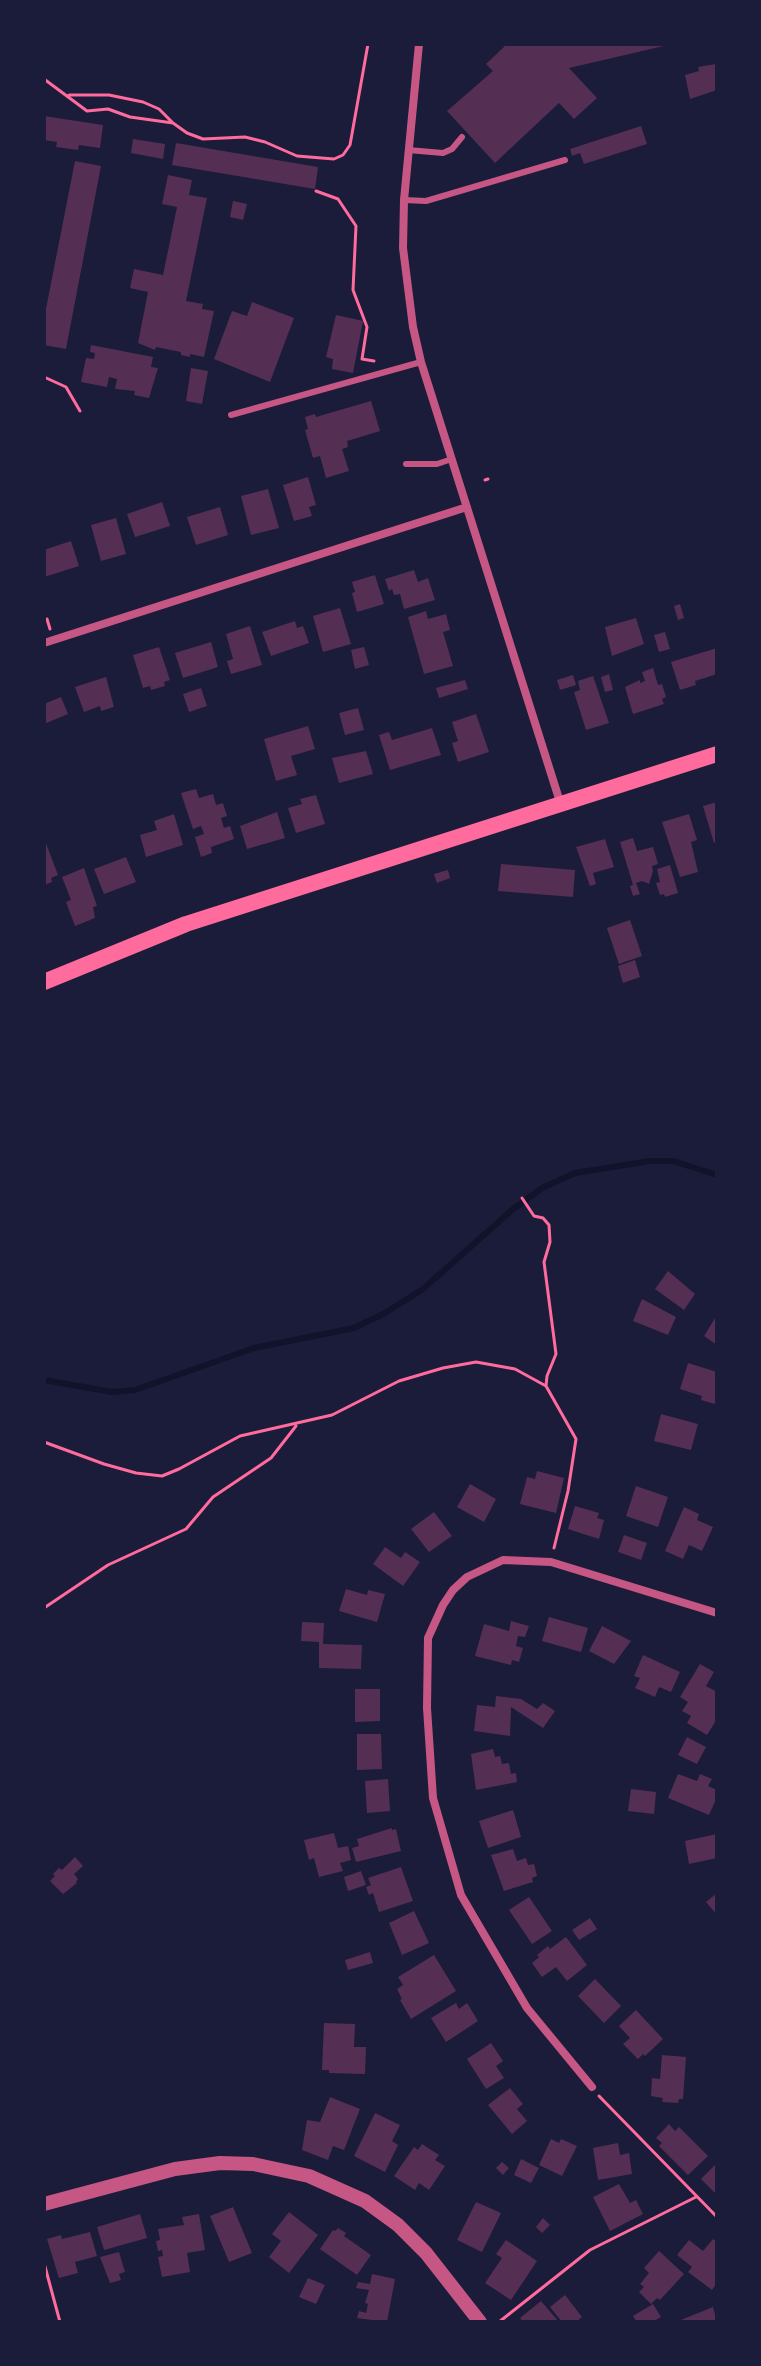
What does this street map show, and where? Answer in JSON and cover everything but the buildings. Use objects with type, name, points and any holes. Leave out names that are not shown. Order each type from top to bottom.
[{"type":"main road","points":[[44,982],[186,924],[717,754]]},
{"type":"street","points":[[419,44],[404,200],[403,248],[413,327],[421,362],[560,802]]},
{"type":"street","points":[[44,643],[467,507]]},
{"type":"street","points":[[592,2087],[527,2008],[461,1895],[433,1798],[427,1708],[428,1638],[453,1590],[467,1577],[503,1560],[551,1562],[717,1613]]},
{"type":"street","points":[[44,2204],[175,2169],[220,2163],[253,2164],[309,2176],[365,2201],[398,2225],[426,2253],[480,2322]]},
{"type":"lane","points":[[408,150],[443,153],[452,149],[462,137]]},
{"type":"lane","points":[[404,200],[426,201],[565,160]]},
{"type":"lane","points":[[231,415],[421,362]]},
{"type":"lane","points":[[406,464],[437,464],[452,459]]},
{"type":"path","points":[[66,94],[109,95],[143,102],[159,109],[187,133],[203,139],[245,137],[297,156],[339,157],[350,145],[368,44]]},
{"type":"path","points":[[44,79],[87,111],[108,109],[130,117],[173,123]]},
{"type":"path","points":[[316,191],[338,199],[356,226],[353,290],[367,327],[362,359],[386,363]]},
{"type":"path","points":[[44,377],[66,387],[80,411]]},
{"type":"path","points":[[522,1198],[534,1216],[543,1218],[549,1225],[544,1262],[556,1354],[546,1386]]},
{"type":"path","points":[[44,1442],[115,1467],[162,1476],[240,1436],[332,1415],[399,1381],[476,1362],[515,1369],[546,1386],[576,1439],[568,1491],[551,1562]]},
{"type":"path","points":[[44,1608],[108,1565],[186,1529],[213,1497],[271,1458],[297,1424]]},
{"type":"path","points":[[592,2087],[717,2217]]},
{"type":"path","points":[[499,2322],[590,2250],[696,2197]]},
{"type":"path","points":[[44,2263],[60,2322]]},
{"type":"waterway","points":[[44,1380],[112,1392],[135,1390],[254,1348],[354,1328],[423,1289],[512,1210],[542,1188],[575,1173],[650,1161],[673,1161],[717,1175]]}]
